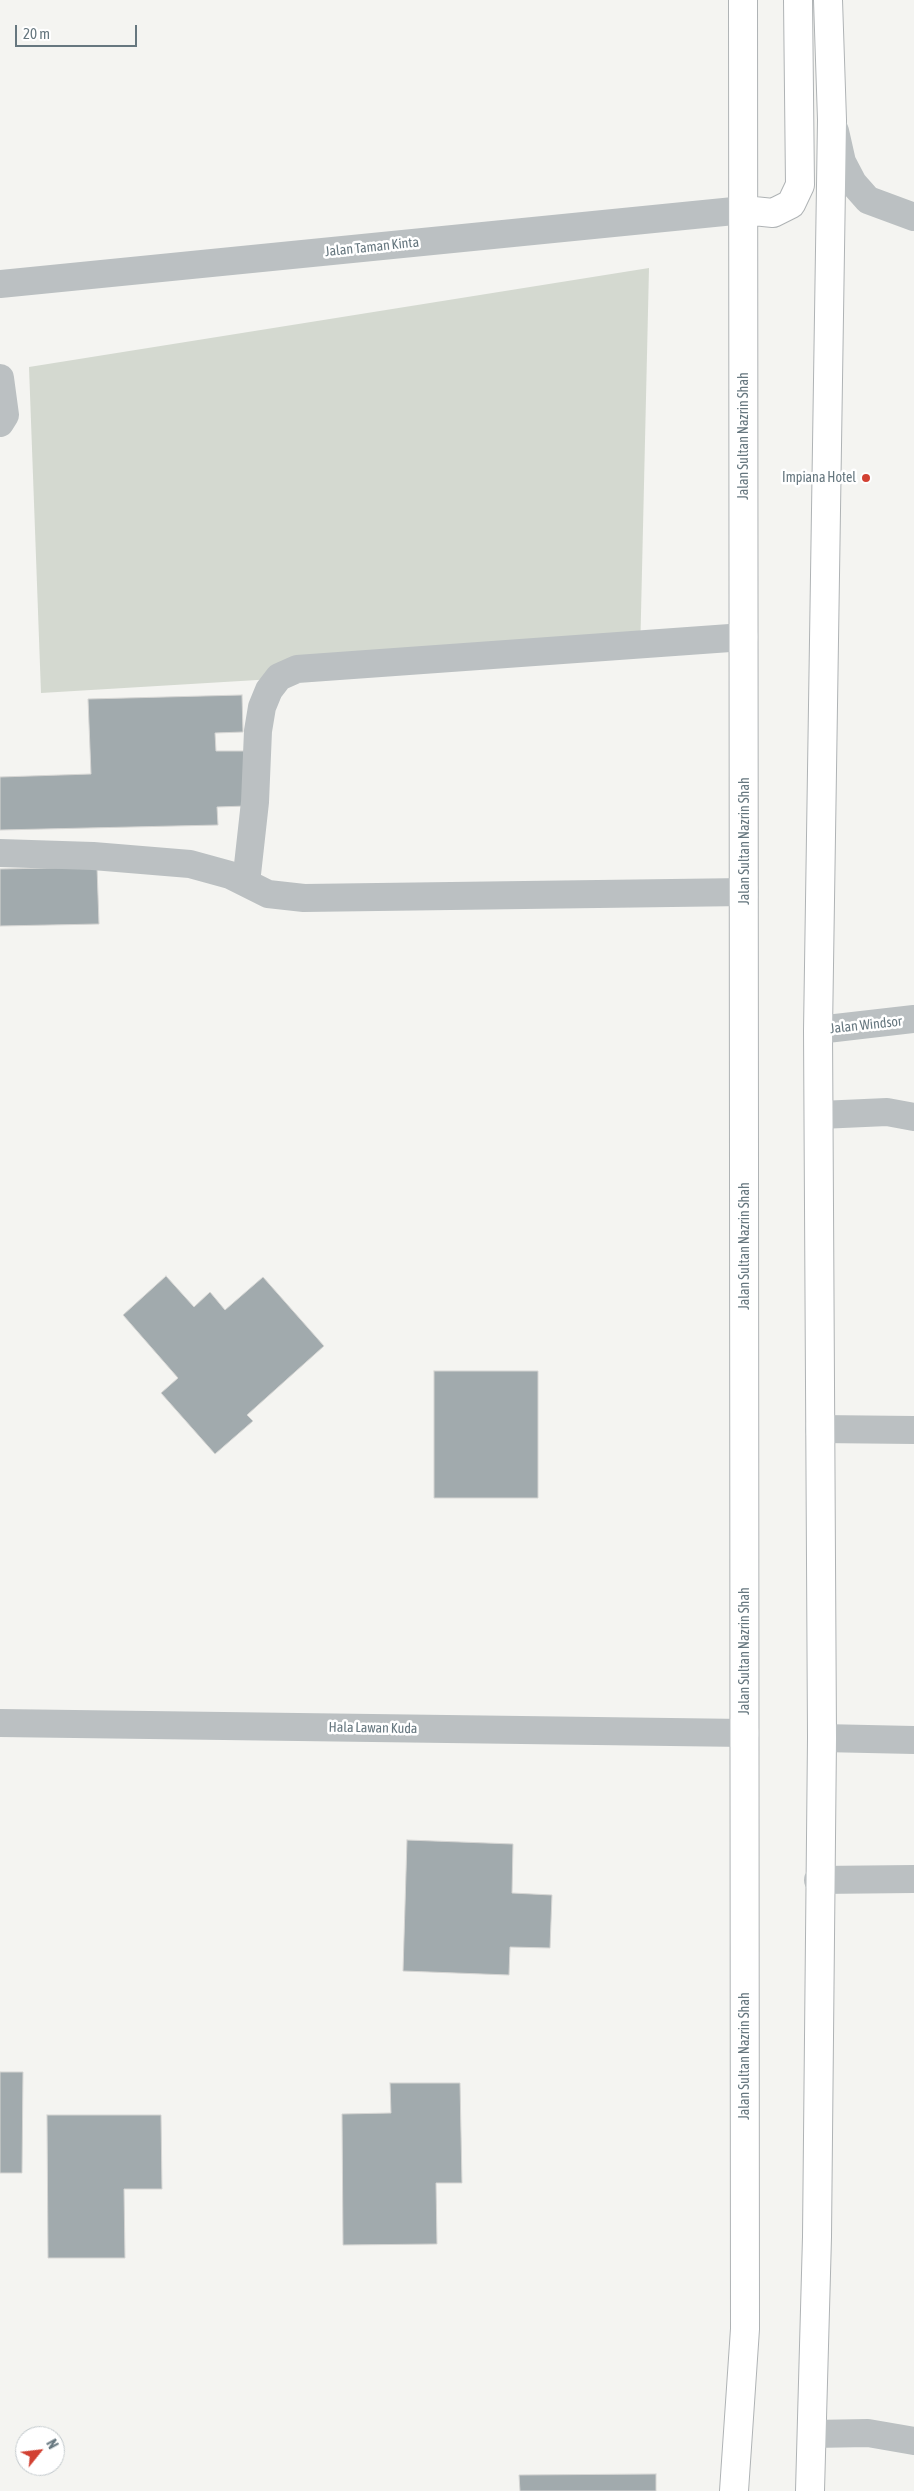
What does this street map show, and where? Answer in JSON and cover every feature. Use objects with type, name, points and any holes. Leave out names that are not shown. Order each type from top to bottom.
[{"type":"highway","name":"Jalan Sultan Nazrin Shah","points":[[734,2491],[745,2329],[743,0]]},
{"type":"highway","points":[[744,210],[773,213],[791,204],[800,185],[798,0]]},
{"type":"highway","points":[[810,2491],[817,2228],[818,1880],[822,1738],[819,1429],[820,1115],[818,1030],[832,120],[828,0]]},
{"type":"street","points":[[832,120],[842,162],[853,183],[868,200],[914,217]]},
{"type":"street","name":"Jalan Taman Kinta","points":[[0,284],[744,210]]},
{"type":"street","points":[[0,378],[5,415],[0,423]]},
{"type":"street","points":[[246,883],[254,811],[258,731],[262,707],[269,690],[279,677],[297,669],[744,637]]},
{"type":"street","points":[[0,853],[93,856],[190,864],[230,875],[268,894],[304,898],[745,892]]},
{"type":"street","name":"Jalan Windsor","points":[[818,1030],[914,1019]]},
{"type":"street","points":[[820,1115],[887,1112],[914,1117]]},
{"type":"street","points":[[819,1429],[914,1430]]},
{"type":"street","name":"Hala Lawan Kuda","points":[[0,1723],[745,1733]]},
{"type":"street","points":[[822,1738],[914,1740]]},
{"type":"street","points":[[818,1880],[914,1879]]},
{"type":"street","points":[[812,2434],[868,2433],[914,2441]]},
{"type":"shaded area","points":[[649,268],[640,657],[41,693],[29,367]]},
{"type":"building","points":[[242,695],[243,732],[215,733],[216,751],[244,751],[246,806],[217,807],[218,825],[0,830],[0,777],[91,774],[88,699]]},
{"type":"building","points":[[97,867],[99,924],[0,926],[0,869]]},
{"type":"building","points":[[166,1276],[194,1307],[210,1292],[225,1310],[263,1277],[324,1346],[247,1415],[253,1421],[215,1454],[161,1393],[178,1378],[123,1315]]},
{"type":"building","points":[[434,1371],[538,1371],[538,1498],[434,1498]]},
{"type":"building","points":[[407,1840],[513,1844],[512,1893],[552,1895],[550,1948],[510,1947],[509,1975],[403,1971]]},
{"type":"building","points":[[0,2072],[23,2072],[22,2173],[0,2173]]},
{"type":"building","points":[[390,2083],[460,2083],[462,2183],[436,2183],[437,2244],[343,2245],[342,2114],[391,2113]]},
{"type":"building","points":[[47,2115],[161,2115],[162,2189],[124,2189],[125,2258],[48,2258]]},
{"type":"building","points":[[656,2474],[656,2491],[520,2491],[519,2475]]},
{"type":"place","name":"Impiana Hotel","points":[[866,478]]}]
